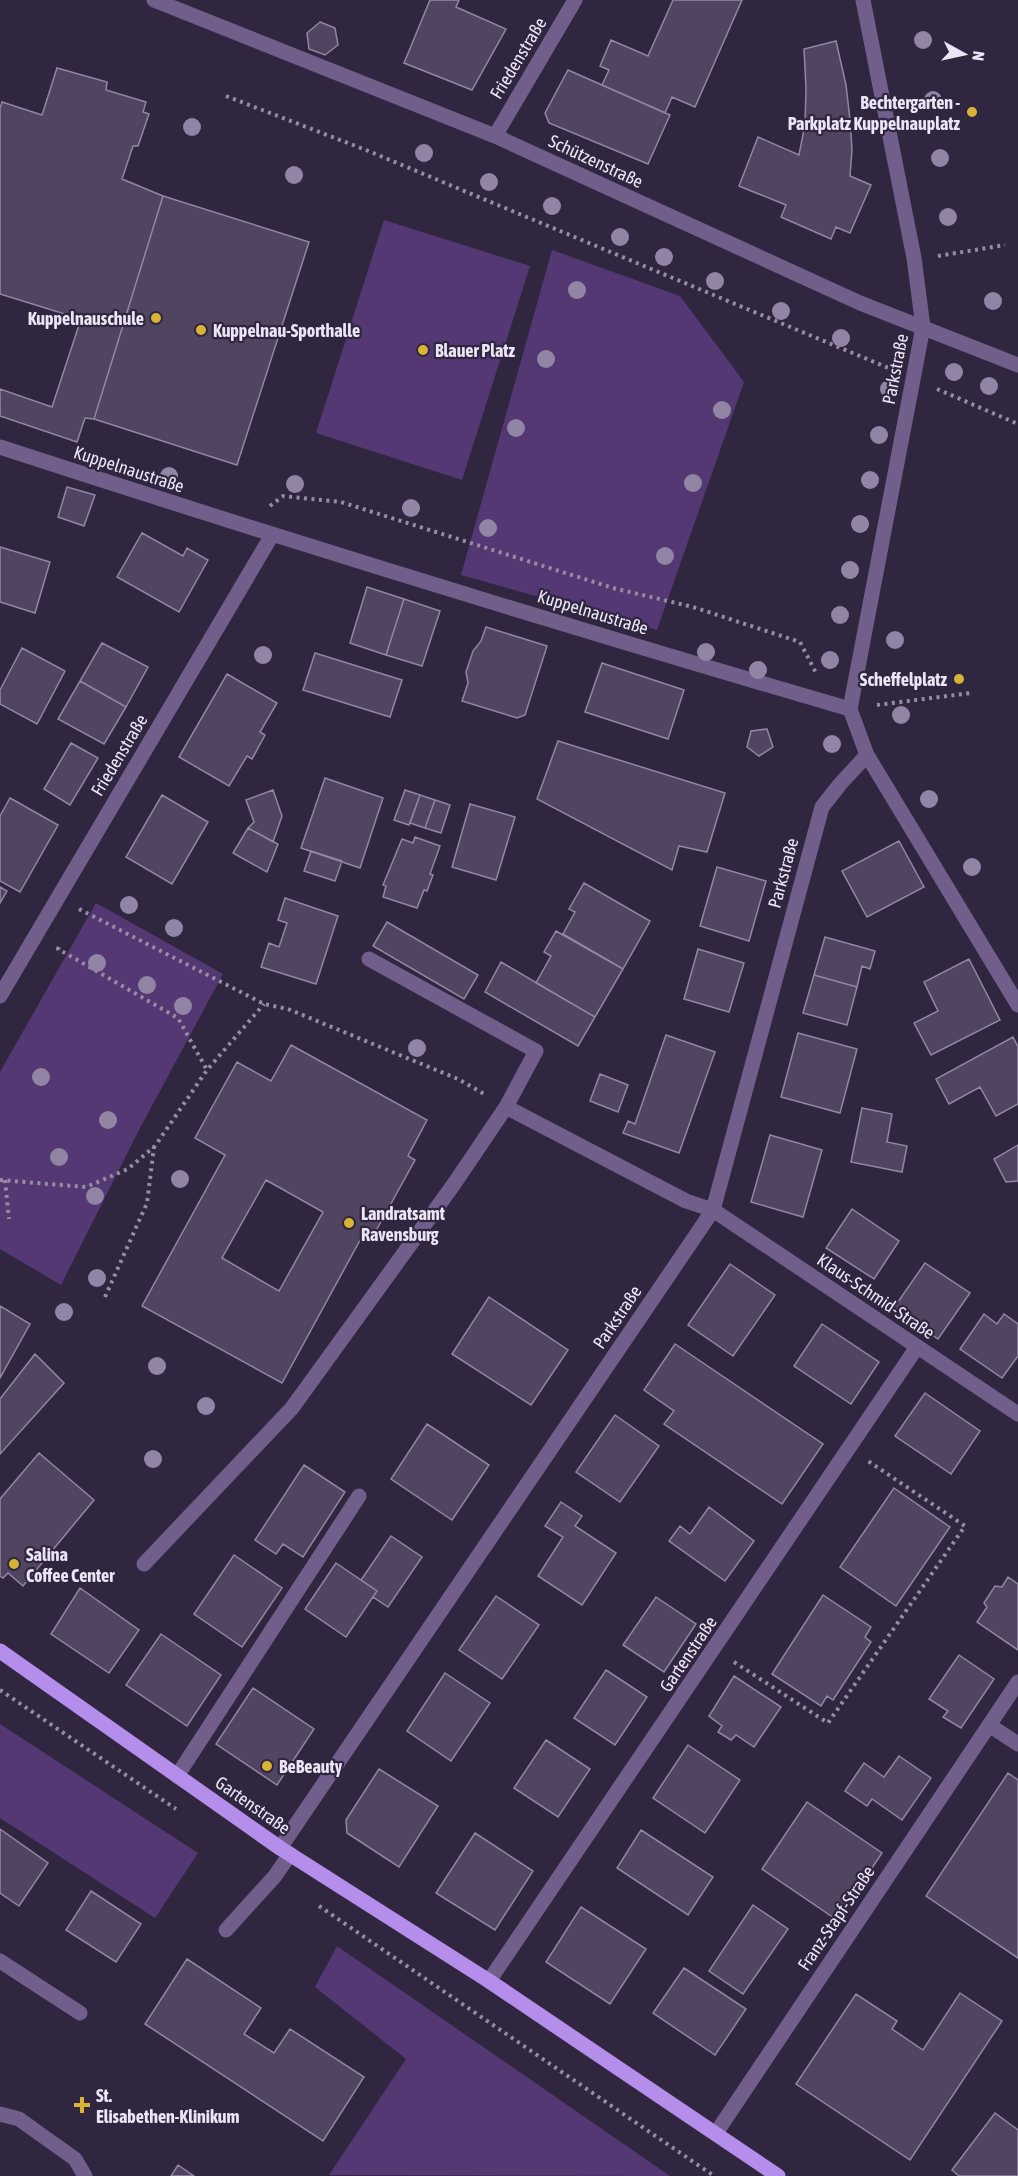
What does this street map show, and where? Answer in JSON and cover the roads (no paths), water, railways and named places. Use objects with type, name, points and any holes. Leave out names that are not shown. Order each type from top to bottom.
[{"type":"main road","name":"Gartenstraße","points":[[0,1651],[285,1851],[489,1981],[778,2176]]},
{"type":"street","name":"Schützenstraße","points":[[154,0],[495,136],[860,303],[1018,365]]},
{"type":"street","name":"Friedenstraße","points":[[495,136],[575,0]]},
{"type":"street","name":"Parkstraße","points":[[850,709],[923,327],[914,258],[863,0]]},
{"type":"street","name":"Kuppelnaustraße","points":[[0,447],[272,535],[850,709]]},
{"type":"street","name":"Friedenstraße","points":[[0,996],[272,535]]},
{"type":"street","points":[[850,709],[867,755],[1018,1005]]},
{"type":"street","name":"Parkstraße","points":[[226,1930],[275,1876],[285,1851],[713,1210],[822,807],[867,755]]},
{"type":"street","points":[[144,1564],[292,1408],[506,1107],[536,1051],[369,959]]},
{"type":"street","name":"Klaus-Schmid-Straße","points":[[506,1107],[686,1201],[713,1210],[1018,1414]]},
{"type":"street","name":"Gartenstraße","points":[[489,1981],[917,1347]]},
{"type":"street","points":[[177,1776],[358,1496]]},
{"type":"street","name":"Franz-Stapf-Straße","points":[[716,2133],[1018,1682]]},
{"type":"street","points":[[989,1725],[1018,1744]]},
{"type":"street","points":[[0,1961],[80,2013]]},
{"type":"street","points":[[0,2114],[20,2119],[75,2159],[84,2176]]},
{"type":"place","name":"Bechtergarten - Parkplatz Kuppelnauplatz","points":[[972,112]]},
{"type":"place","name":"Kuppelnauschule","points":[[156,318]]},
{"type":"place","name":"Kuppelnau-Sporthalle","points":[[201,330]]},
{"type":"place","name":"Blauer Platz","points":[[423,350]]},
{"type":"place","name":"Scheffelplatz","points":[[959,679]]},
{"type":"place","name":"Landratsamt Ravensburg","points":[[349,1223]]},
{"type":"place","name":"Salina Coffee Center","points":[[14,1564]]},
{"type":"place","name":"BeBeauty","points":[[267,1766]]},
{"type":"place","name":"St. Elisabethen-Klinikum","points":[[82,2105]]}]
